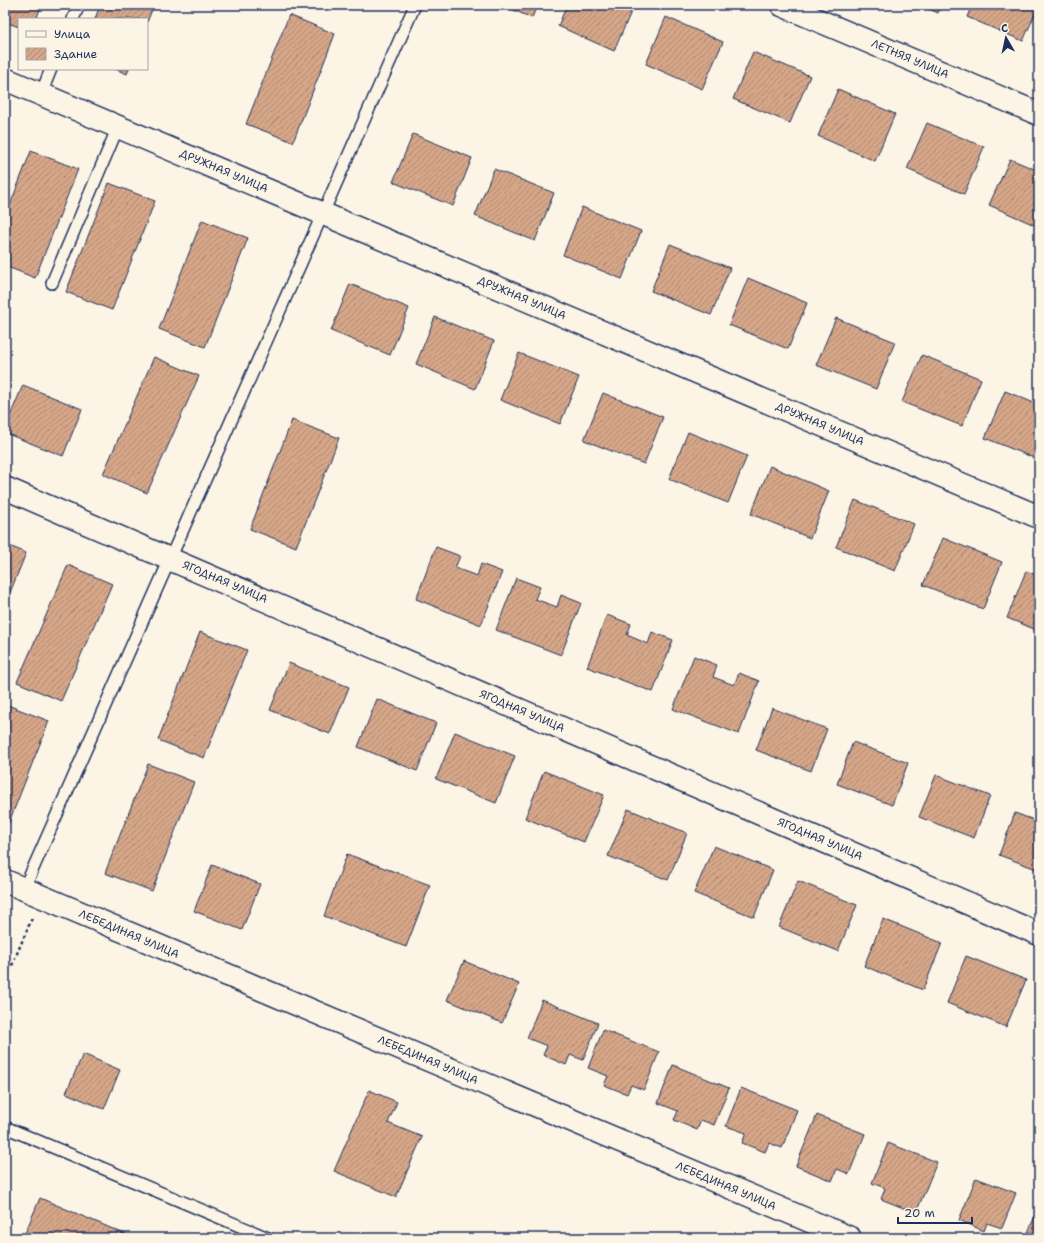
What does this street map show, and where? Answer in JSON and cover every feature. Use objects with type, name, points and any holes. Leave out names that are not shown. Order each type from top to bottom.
[{"type":"street","name":"ЛЕТНЯЯ УЛИЦА","points":[[782,5],[1039,114]]},
{"type":"street","name":"ДРУЖНАЯ УЛИЦА","points":[[5,79],[1039,517]]},
{"type":"street","name":"ЯГОДНАЯ УЛИЦА","points":[[5,488],[1039,934]]},
{"type":"street","name":"ЛЕБЕДИНАЯ УЛИЦА","points":[[23,889],[850,1238]]},
{"type":"lane","points":[[73,18],[79,5]]},
{"type":"lane","points":[[23,889],[415,5]]},
{"type":"lane","points":[[41,94],[51,70]]},
{"type":"lane","points":[[52,283],[118,127]]},
{"type":"lane","points":[[5,1127],[268,1238]]},
{"type":"path","points":[[5,982],[23,889]]},
{"type":"building","points":[[5,5],[42,5],[36,18],[18,18],[18,27],[5,22]]},
{"type":"building","points":[[100,5],[154,5],[148,20],[148,18],[95,18]]},
{"type":"building","points":[[502,5],[537,5],[532,18]]},
{"type":"building","points":[[567,5],[634,5],[614,51],[558,26]]},
{"type":"building","points":[[920,5],[941,5],[938,13]]},
{"type":"building","points":[[972,5],[1039,5],[1023,41],[967,17]]},
{"type":"building","points":[[289,15],[335,34],[293,142],[246,124]]},
{"type":"building","points":[[666,17],[723,42],[702,89],[646,64]]},
{"type":"building","points":[[753,52],[810,76],[790,123],[733,99]]},
{"type":"building","points":[[117,70],[129,70],[127,74]]},
{"type":"building","points":[[838,89],[895,114],[875,161],[818,136]]},
{"type":"building","points":[[927,123],[984,147],[964,194],[907,169]]},
{"type":"building","points":[[413,134],[472,158],[453,206],[393,182]]},
{"type":"building","points":[[31,151],[78,169],[35,278],[5,266],[5,218]]},
{"type":"building","points":[[1010,159],[1039,171],[1039,227],[989,205]]},
{"type":"building","points":[[494,169],[554,193],[535,241],[475,216]]},
{"type":"building","points":[[109,183],[155,201],[112,310],[66,292]]},
{"type":"building","points":[[582,207],[641,231],[622,279],[563,255]]},
{"type":"building","points":[[202,220],[248,238],[205,347],[159,329]]},
{"type":"building","points":[[670,244],[730,268],[711,315],[651,291]]},
{"type":"building","points":[[748,278],[807,303],[788,349],[729,325]]},
{"type":"building","points":[[350,284],[409,308],[390,355],[331,331]]},
{"type":"building","points":[[435,317],[494,341],[475,389],[416,364]]},
{"type":"building","points":[[836,318],[895,342],[876,389],[816,365]]},
{"type":"building","points":[[519,353],[579,377],[560,424],[500,400]]},
{"type":"building","points":[[922,355],[981,379],[962,426],[902,402]]},
{"type":"building","points":[[154,357],[199,376],[147,493],[103,474]]},
{"type":"building","points":[[23,385],[82,409],[63,456],[5,433],[5,428]]},
{"type":"building","points":[[1005,391],[1039,405],[1039,460],[985,438]]},
{"type":"building","points":[[603,393],[663,417],[644,464],[584,440]]},
{"type":"building","points":[[292,420],[339,438],[296,547],[250,529]]},
{"type":"building","points":[[688,432],[747,456],[728,503],[669,479]]},
{"type":"building","points":[[770,466],[829,491],[810,538],[751,514]]},
{"type":"building","points":[[855,500],[914,524],[895,571],[836,547]]},
{"type":"building","points":[[943,538],[1002,562],[983,609],[923,585]]},
{"type":"building","points":[[5,544],[26,553],[7,600],[5,599]]},
{"type":"building","points":[[436,547],[460,556],[455,568],[477,576],[481,564],[502,572],[481,625],[416,599]]},
{"type":"building","points":[[68,565],[112,584],[61,701],[17,682]]},
{"type":"building","points":[[1026,571],[1039,576],[1039,631],[1007,618]]},
{"type":"building","points":[[516,578],[540,587],[535,599],[557,607],[561,595],[581,603],[561,655],[496,630]]},
{"type":"building","points":[[607,615],[631,624],[627,635],[648,644],[652,632],[673,640],[653,692],[587,667]]},
{"type":"building","points":[[200,632],[247,650],[204,758],[158,740]]},
{"type":"building","points":[[694,656],[717,665],[713,677],[734,685],[739,673],[759,681],[739,734],[673,709]]},
{"type":"building","points":[[289,663],[349,687],[330,734],[270,710]]},
{"type":"building","points":[[377,699],[436,723],[417,771],[358,747]]},
{"type":"building","points":[[5,704],[49,721],[6,830],[5,830]]},
{"type":"building","points":[[772,708],[827,729],[811,771],[756,750]]},
{"type":"building","points":[[455,732],[515,756],[496,803],[436,779]]},
{"type":"building","points":[[853,742],[908,763],[892,805],[837,784]]},
{"type":"building","points":[[148,764],[194,782],[152,891],[105,873]]},
{"type":"building","points":[[544,771],[604,795],[584,842],[525,818]]},
{"type":"building","points":[[936,775],[990,796],[974,838],[919,817]]},
{"type":"building","points":[[628,809],[687,833],[668,880],[608,856]]},
{"type":"building","points":[[1015,813],[1039,822],[1039,870],[999,855]]},
{"type":"building","points":[[714,846],[773,870],[754,917],[694,893]]},
{"type":"building","points":[[347,854],[430,885],[406,947],[324,916]]},
{"type":"building","points":[[212,865],[260,884],[242,930],[194,911]]},
{"type":"building","points":[[798,881],[857,905],[838,951],[779,927]]},
{"type":"building","points":[[883,919],[942,943],[923,990],[864,966]]},
{"type":"building","points":[[966,956],[1026,980],[1006,1027],[947,1003]]},
{"type":"building","points":[[464,961],[519,984],[502,1023],[447,1000]]},
{"type":"building","points":[[542,1000],[598,1023],[583,1060],[570,1055],[566,1065],[543,1055],[547,1046],[527,1038]]},
{"type":"building","points":[[603,1030],[659,1052],[644,1090],[631,1085],[627,1094],[604,1085],[608,1076],[588,1068]]},
{"type":"building","points":[[83,1054],[120,1070],[104,1109],[66,1093]]},
{"type":"building","points":[[673,1065],[729,1088],[714,1125],[701,1120],[697,1130],[674,1120],[678,1111],[658,1103]]},
{"type":"building","points":[[741,1088],[797,1110],[782,1148],[769,1143],[765,1152],[742,1143],[746,1133],[726,1126]]},
{"type":"building","points":[[369,1090],[397,1102],[388,1123],[422,1137],[396,1197],[334,1171]]},
{"type":"building","points":[[817,1115],[865,1134],[849,1174],[837,1169],[832,1181],[796,1166]]},
{"type":"building","points":[[888,1143],[937,1162],[916,1213],[881,1199],[885,1188],[872,1183]]},
{"type":"building","points":[[976,1178],[1016,1193],[1002,1228],[987,1223],[984,1231],[959,1220]]},
{"type":"building","points":[[40,1198],[134,1238],[23,1238]]},
{"type":"building","points":[[1039,1207],[1039,1238],[1026,1237]]}]
